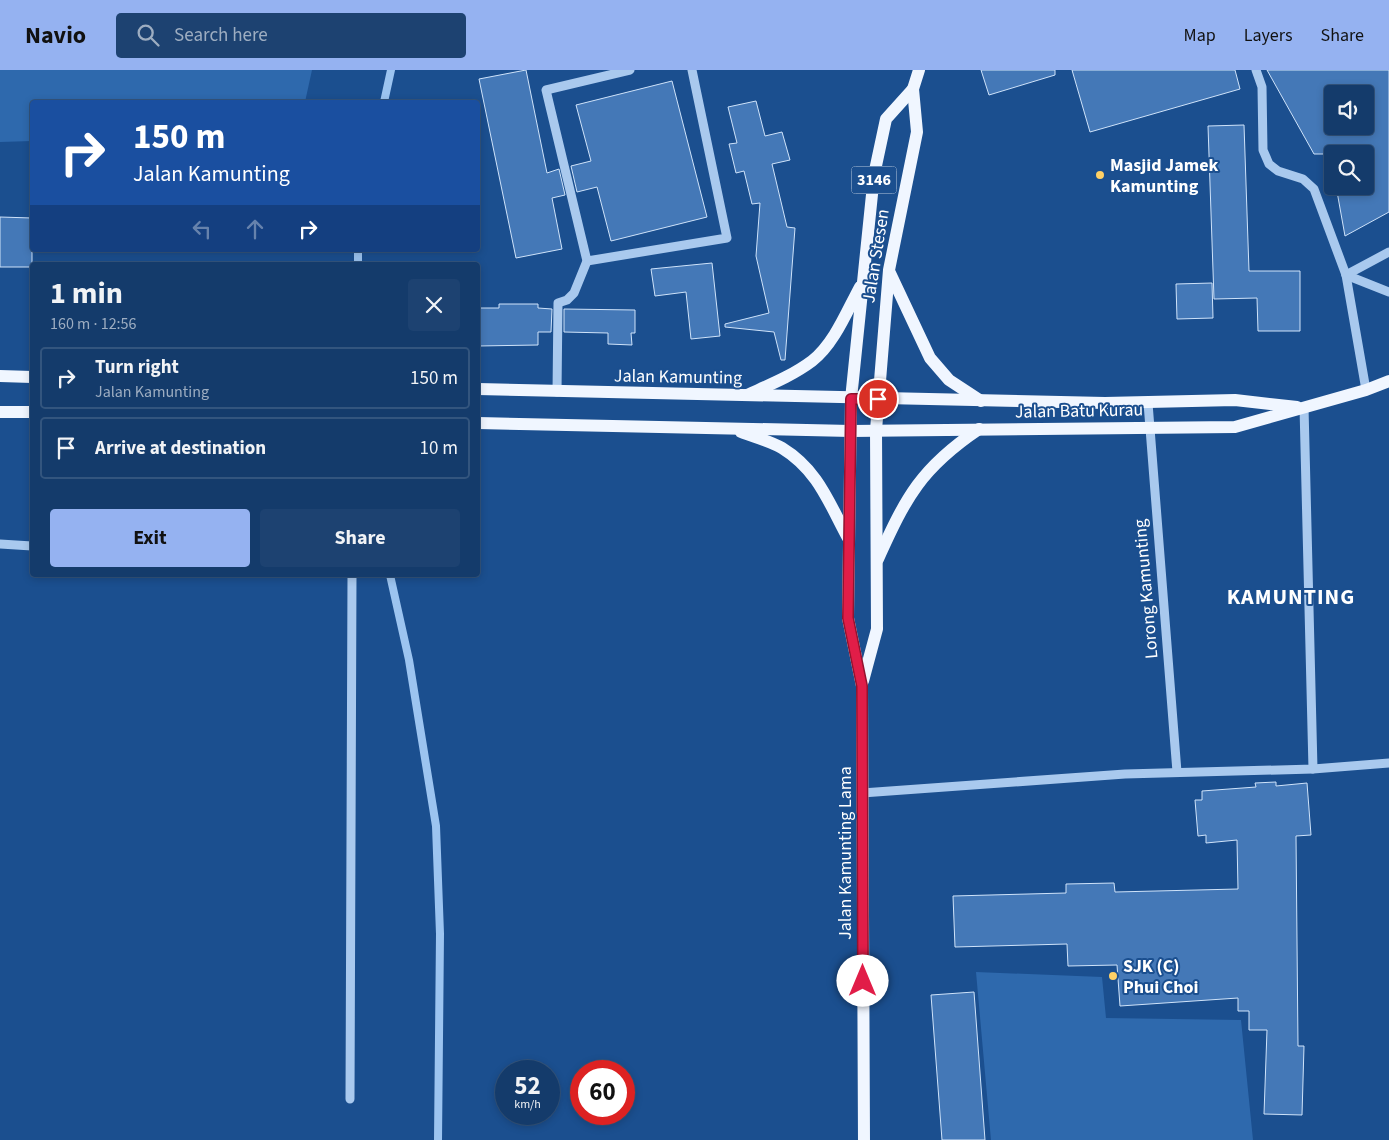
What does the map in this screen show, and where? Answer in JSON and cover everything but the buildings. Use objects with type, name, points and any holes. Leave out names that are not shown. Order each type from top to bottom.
[{"type":"main road","name":"Jalan Stesen","points":[[876,430],[889,270],[917,132],[913,89],[919,70]]},
{"type":"main road","name":"Jalan Stesen","points":[[851,399],[874,175],[886,119],[913,89]]},
{"type":"main road","points":[[889,270],[930,358],[949,380],[982,401]]},
{"type":"main road","points":[[744,396],[787,376],[813,360],[835,334],[863,282]]},
{"type":"main road","points":[[0,376],[30,377]]},
{"type":"main road","name":"Jalan Batu Kurau","points":[[851,431],[1234,427],[1366,390],[1389,381]]},
{"type":"main road","name":"Jalan Kamunting","points":[[480,390],[878,399]]},
{"type":"main road","name":"Jalan Kamunting Lama","points":[[851,399],[848,618],[862,686],[864,1140]]},
{"type":"main road","name":"Jalan Batu Kurau","points":[[878,399],[1148,403],[1235,400],[1304,407]]},
{"type":"main road","points":[[0,412],[30,412]]},
{"type":"main road","points":[[480,423],[851,431]]},
{"type":"main road","points":[[732,429],[780,447],[802,462],[817,479],[849,540]]},
{"type":"main road","points":[[877,562],[902,507],[921,477],[951,448],[979,429]]},
{"type":"main road","name":"Jalan Kamunting Lama","points":[[862,686],[877,629],[876,430]]},
{"type":"street","points":[[557,392],[558,303],[567,300],[574,293],[587,261],[546,90],[630,70]]},
{"type":"street","points":[[587,261],[727,238],[692,70]]},
{"type":"street","points":[[1256,70],[1262,88],[1263,150],[1268,164],[1278,171],[1303,178],[1314,189],[1346,275],[1366,390]]},
{"type":"street","points":[[1346,275],[1389,252]]},
{"type":"street","points":[[1346,275],[1389,292]]},
{"type":"street","name":"Lorong Kamunting","points":[[1148,403],[1177,772]]},
{"type":"street","points":[[1304,407],[1313,769]]},
{"type":"street","points":[[0,544],[30,546]]},
{"type":"street","points":[[350,1098],[352,577]]},
{"type":"street","points":[[862,793],[1177,772],[1313,769],[1389,763]]},
{"type":"shaded area","points":[[0,70],[312,70],[305,100],[30,100],[30,141],[0,142]]},
{"type":"shaded area","points":[[976,972],[1102,977],[1106,1018],[1241,1020],[1253,1140],[991,1140]]},
{"type":"waterway","points":[[384,100],[391,70]]},
{"type":"waterway","points":[[358,252],[358,262]]},
{"type":"waterway","points":[[390,577],[409,660],[436,826],[440,934],[438,1140]]},
{"type":"place","name":"Masjid Jamek Kamunting","points":[[1100,175]]},
{"type":"place","name":"SJK (C) Phui Choi","points":[[1113,976]]},
{"type":"district","name":"KAMUNTING","points":[[1291,597]]},
{"type":"route","points":[[863,981],[862,686],[848,618],[851,399],[878,399]]}]
